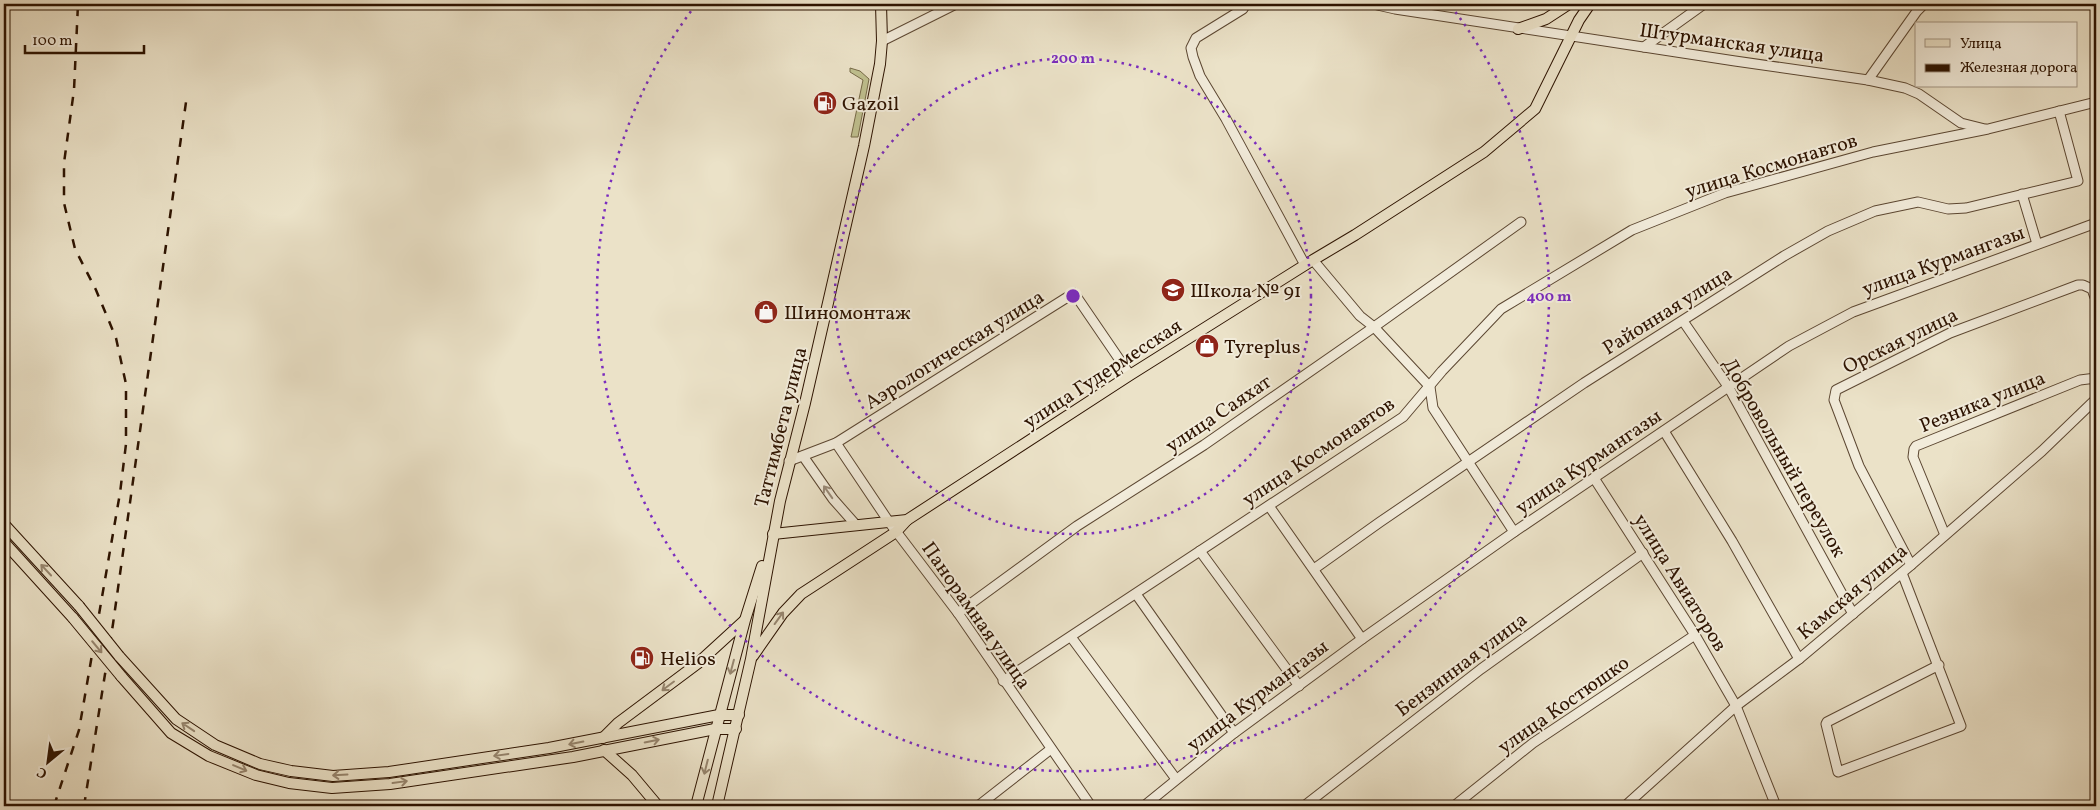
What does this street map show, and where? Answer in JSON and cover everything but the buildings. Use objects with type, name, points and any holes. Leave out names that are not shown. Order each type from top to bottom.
[{"type":"main road","name":"Таттимбета улица","points":[[772,534],[805,404],[863,153],[880,64],[882,41],[881,4]]},
{"type":"main road","points":[[1518,29],[1546,19],[1569,4]]},
{"type":"main road","name":"улица Гудермесская","points":[[772,534],[908,520],[1130,375],[1484,152],[1535,108],[1570,37],[1590,4]]},
{"type":"main road","points":[[752,658],[783,613],[801,594],[896,532],[908,520]]},
{"type":"main road","points":[[4,524],[79,606],[119,656],[176,719],[215,745],[260,764],[291,771],[333,776],[389,772],[549,748],[720,715],[739,714]]},
{"type":"main road","points":[[696,806],[744,620],[772,534]]},
{"type":"main road","points":[[717,806],[752,658],[772,534]]},
{"type":"main road","points":[[4,542],[73,618],[171,732],[210,756],[256,775],[289,783],[332,788],[390,784],[573,758],[604,750],[716,729],[736,729]]},
{"type":"main road","points":[[603,738],[618,724],[697,664],[744,620]]},
{"type":"main road","points":[[604,750],[632,775],[658,806]]},
{"type":"street","points":[[882,41],[956,4]]},
{"type":"street","points":[[1246,4],[1243,9],[1196,38],[1191,48],[1200,76],[1309,262],[1430,387],[1434,408],[1514,532]]},
{"type":"street","name":"Штурманская улица","points":[[1373,4],[1570,37],[1868,80],[1905,88],[1919,94],[1960,123],[1988,129]]},
{"type":"street","points":[[1644,47],[1704,4]]},
{"type":"street","points":[[1868,80],[1917,10],[1924,4]]},
{"type":"street","name":"улица Космонавтов","points":[[1003,681],[1403,417],[1442,371],[1501,309],[1632,230],[1725,193],[1873,152],[1988,129],[2096,102]]},
{"type":"street","name":"Районная улица","points":[[1314,569],[1468,461],[1584,383],[1784,256],[1828,231],[1876,211],[1918,202],[1948,208],[1966,208],[2078,181],[2059,111]]},
{"type":"street","points":[[2022,194],[2037,244]]},
{"type":"street","name":"улица Саяхат","points":[[958,613],[1077,526],[1204,445],[1521,222]]},
{"type":"street","name":"улица Курмангазы","points":[[1144,806],[1234,733],[1362,639],[1514,532],[1789,346],[1853,312],[2096,223]]},
{"type":"street","name":"Орская улица","points":[[1911,565],[1858,466],[1834,400],[1836,390],[1950,333],[2078,285],[2083,284],[2092,289],[2096,300]]},
{"type":"street","name":"Аэрологическая улица","points":[[789,461],[836,444],[1074,293],[1130,375]]},
{"type":"street","name":"Добровольный переулок","points":[[1683,321],[1729,388],[1853,614]]},
{"type":"street","name":"Резника улица","points":[[1945,535],[1913,457],[1916,446],[2080,380],[2096,378]]},
{"type":"street","name":"Камская улица","points":[[1626,806],[1736,706],[1799,659],[1911,565],[2042,451],[2096,399]]},
{"type":"street","points":[[1664,431],[1732,541],[1799,659]]},
{"type":"street","name":"Панорамная улица","points":[[836,444],[896,532],[958,613],[1003,681],[1091,806]]},
{"type":"street","points":[[803,456],[833,499],[856,525]]},
{"type":"street","name":"улица Авиаторов","points":[[1594,478],[1695,636],[1736,706],[1776,806]]},
{"type":"street","points":[[1269,506],[1362,639]]},
{"type":"street","points":[[1200,552],[1299,686]]},
{"type":"street","name":"Бензинная улица","points":[[1304,806],[1481,669],[1643,553]]},
{"type":"street","points":[[1902,572],[1939,665],[1961,726],[1838,772],[1827,722],[1939,665]]},
{"type":"street","points":[[1136,594],[1234,733]]},
{"type":"street","name":"улица Костюшко","points":[[1454,806],[1533,743],[1695,636]]},
{"type":"street","points":[[1071,637],[1176,779]]},
{"type":"street","points":[[978,806],[1051,750]]},
{"type":"green space","points":[[850,68],[860,71],[869,79],[858,137],[851,137],[863,80],[850,72]]},
{"type":"railway","points":[[54,806],[79,730],[120,493],[126,444],[126,384],[116,338],[96,290],[75,249],[64,203],[64,163],[74,90],[78,4]]},
{"type":"railway","points":[[84,806],[113,624],[187,95]]},
{"type":"place","name":"Gazoil","points":[[825,103]]},
{"type":"place","name":"Школа № 91","points":[[1173,290]]},
{"type":"place","name":"Шиномонтаж","points":[[766,312]]},
{"type":"place","name":"Tyreplus","points":[[1207,346]]},
{"type":"place","name":"Helios","points":[[642,658]]}]
